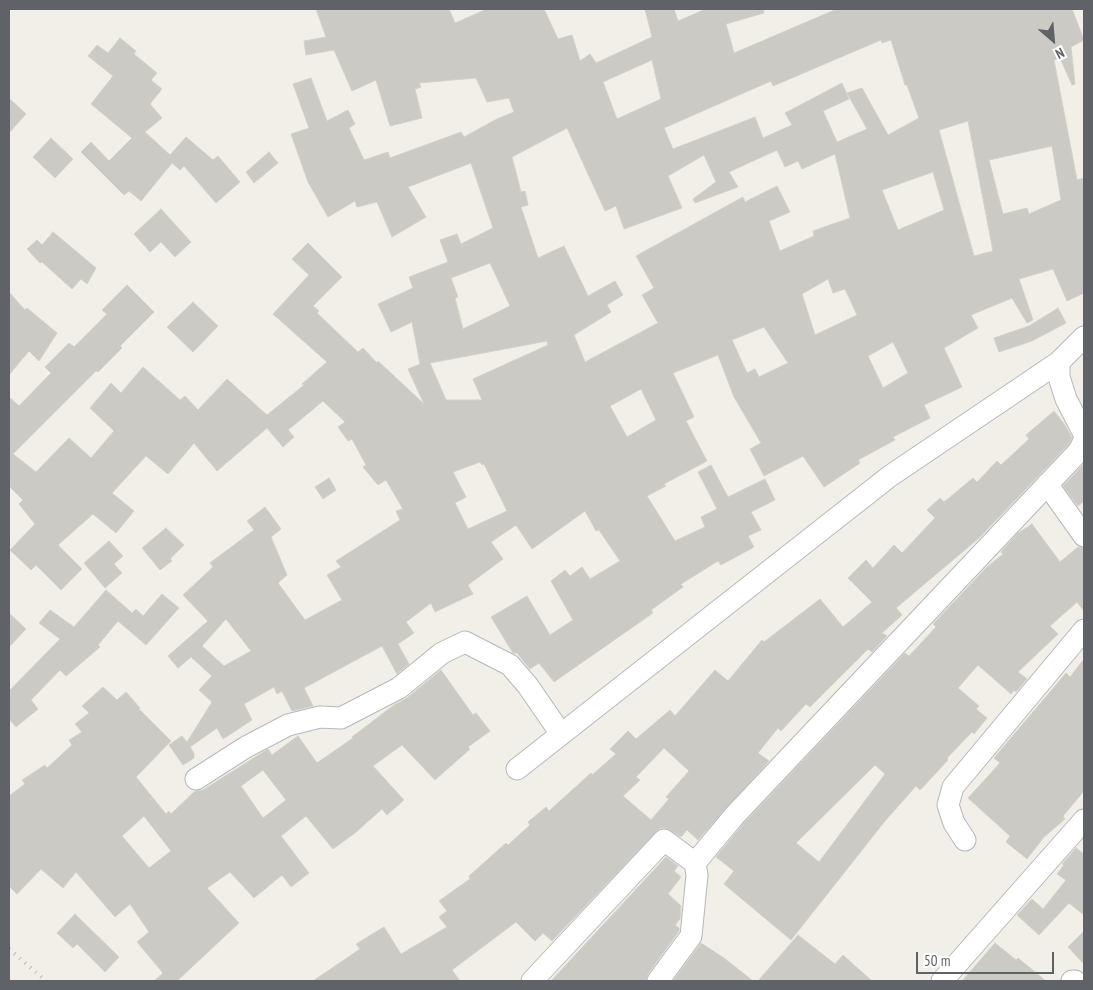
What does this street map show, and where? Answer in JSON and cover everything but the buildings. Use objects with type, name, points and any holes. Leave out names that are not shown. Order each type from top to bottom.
[{"type":"street","points":[[517,769],[890,476],[1059,362],[1084,337]]},
{"type":"street","points":[[1059,362],[1059,377],[1066,399],[1084,434]]},
{"type":"street","points":[[695,863],[735,815],[1079,451],[1084,441]]},
{"type":"street","points":[[1047,484],[1084,536]]},
{"type":"street","points":[[965,840],[954,823],[948,805],[953,787],[1084,630]]},
{"type":"street","points":[[196,780],[246,747],[288,725],[320,717],[341,718],[399,688],[442,653],[465,642],[510,665],[528,686],[562,734]]},
{"type":"street","points":[[942,981],[1084,820]]},
{"type":"street","points":[[532,981],[664,840],[695,863],[697,875],[691,936],[658,981]]},
{"type":"railway","points":[[9,949],[46,981]]}]
